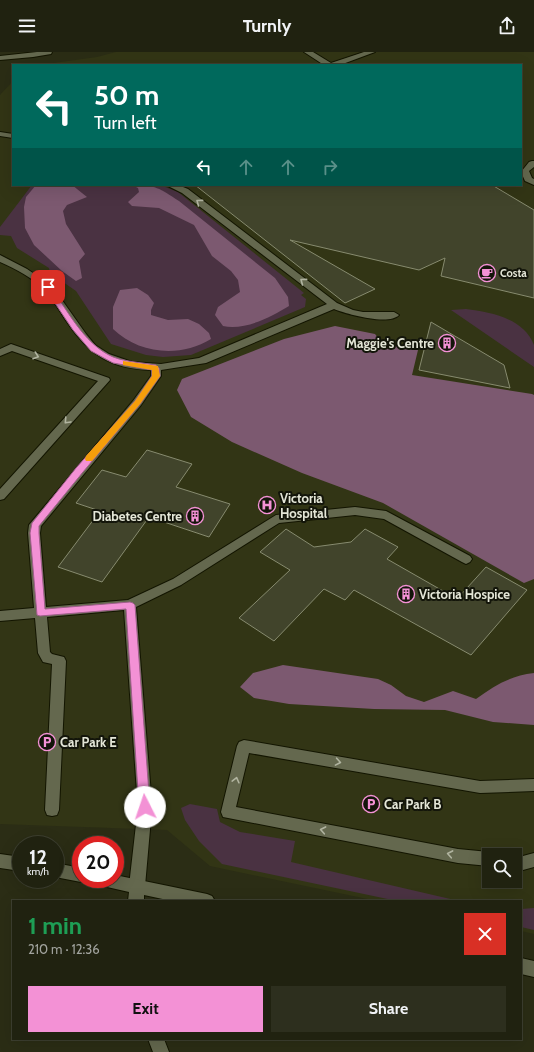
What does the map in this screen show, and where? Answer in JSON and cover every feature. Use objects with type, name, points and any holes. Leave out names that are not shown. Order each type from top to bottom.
[{"type":"street","points":[[0,58],[48,52]]},
{"type":"street","points":[[308,52],[327,64]]},
{"type":"street","points":[[336,64],[371,52]]},
{"type":"street","points":[[0,134],[12,136]]},
{"type":"street","points":[[534,164],[525,170],[528,179],[534,182]]},
{"type":"street","points":[[172,186],[185,191],[334,305],[348,313],[364,316],[394,315]]},
{"type":"street","points":[[0,258],[26,270],[48,287],[75,328],[94,349],[116,361],[156,368],[182,366],[202,361],[334,305]]},
{"type":"street","points":[[0,353],[11,347],[105,380],[0,496]]},
{"type":"street","points":[[52,810],[59,661],[48,658],[44,653],[34,533],[35,525],[137,403],[156,376],[156,368]]},
{"type":"street","points":[[0,616],[130,605],[177,582],[276,519],[355,511],[386,515],[466,559]]},
{"type":"street","points":[[130,605],[145,807],[137,894]]},
{"type":"street","points":[[482,858],[458,856],[228,812],[244,746],[480,787],[534,785]]},
{"type":"street","points":[[522,863],[534,860]]},
{"type":"street","points":[[0,861],[12,863]]},
{"type":"street","points":[[122,888],[137,894],[197,900]]},
{"type":"street","points":[[522,966],[534,969]]},
{"type":"street","points":[[156,1040],[160,1052]]},
{"type":"shaded area","name":"Victoria Hospital","points":[[116,52],[534,52],[534,934],[522,931],[522,900],[372,900],[210,866],[167,830],[0,824],[0,95],[12,82],[12,186],[522,186],[522,64],[46,64],[97,57]]},
{"type":"shaded area","points":[[31,186],[163,186],[178,192],[304,293],[301,295],[306,299],[305,307],[191,355],[163,357],[146,355],[111,344],[76,291],[50,273],[49,268],[17,248],[11,236],[0,235],[0,227]]},
{"type":"shaded area","points":[[35,186],[73,186],[87,197],[67,205],[63,211],[66,224],[85,254],[79,261],[82,278],[76,281],[62,271],[34,245],[25,228],[24,207],[26,197]]},
{"type":"shaded area","points":[[134,186],[157,188],[179,201],[275,278],[288,297],[289,306],[266,318],[248,325],[240,327],[223,326],[215,315],[218,307],[240,292],[238,280],[231,271],[212,256],[194,225],[159,208],[132,206],[128,202],[139,192],[138,188]]},
{"type":"shaded area","points":[[137,288],[148,295],[154,303],[151,310],[151,315],[168,320],[188,319],[199,324],[209,333],[211,339],[199,345],[173,351],[147,348],[135,344],[123,337],[113,329],[113,307],[120,290]]},
{"type":"shaded area","points":[[466,309],[485,312],[505,318],[523,328],[534,345],[534,367],[451,310]]},
{"type":"shaded area","points":[[335,326],[375,334],[383,344],[418,350],[412,375],[534,395],[534,579],[524,583],[383,503],[302,473],[232,442],[191,417],[177,390],[182,379],[284,339]]},
{"type":"shaded area","points":[[283,665],[378,679],[391,685],[406,696],[424,702],[453,691],[476,699],[503,682],[517,676],[534,673],[534,725],[493,722],[445,710],[374,709],[289,704],[254,698],[240,687],[253,673]]},
{"type":"shaded area","points":[[190,804],[217,809],[220,822],[240,832],[295,841],[291,862],[455,900],[392,900],[222,864],[199,841],[185,820],[181,808]]},
{"type":"shaded area","points":[[534,908],[534,930],[522,927],[522,909]]},
{"type":"building","points":[[196,186],[494,186],[534,210],[534,298],[441,276],[445,258],[419,270],[290,240],[375,289],[345,303]]},
{"type":"building","name":"Maggie's Centre","points":[[431,322],[504,365],[510,388],[419,370]]},
{"type":"building","name":"Diabetes Centre","points":[[147,450],[192,464],[176,487],[230,504],[209,537],[149,517],[102,582],[58,567],[100,511],[76,503],[102,470],[126,477]]},
{"type":"building","name":"Victoria Hospice","points":[[286,529],[314,547],[351,542],[365,529],[398,547],[387,559],[457,599],[486,567],[527,590],[471,655],[354,590],[345,600],[324,589],[274,641],[239,618],[290,570],[260,552]]},
{"type":"slow traffic","points":[[89,459],[137,403],[156,376],[156,368],[126,363]]},
{"type":"place","name":"Costa","points":[[487,273]]},
{"type":"place","name":"Maggie's Centre","points":[[447,343]]},
{"type":"place","name":"Victoria Hospital","points":[[267,505]]},
{"type":"place","name":"Diabetes Centre","points":[[195,516]]},
{"type":"place","name":"Victoria Hospice","points":[[406,594]]},
{"type":"place","name":"Car Park E","points":[[47,742]]},
{"type":"place","name":"Car Park B","points":[[371,804]]},
{"type":"route","points":[[48,287],[75,328],[94,349],[116,361],[156,368],[156,376],[137,403],[35,525],[34,533],[40,613],[130,605],[145,807]]}]
